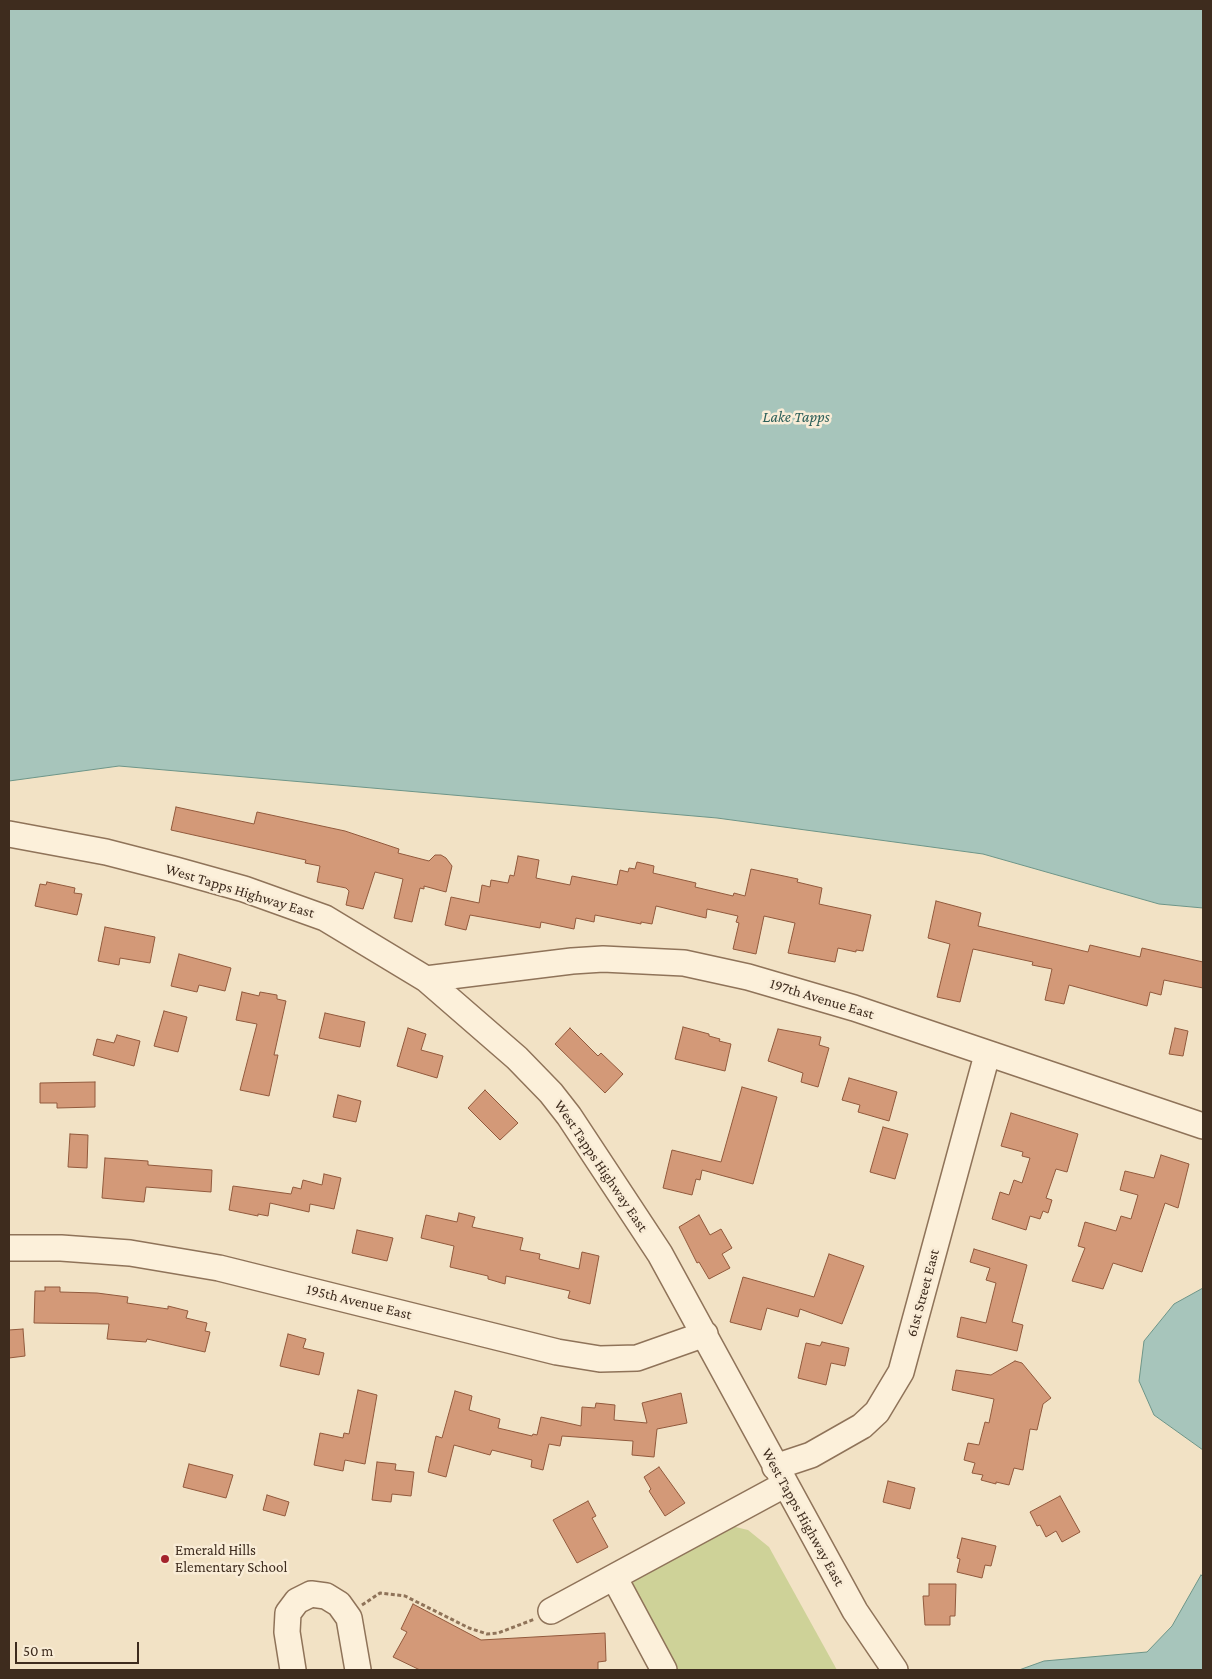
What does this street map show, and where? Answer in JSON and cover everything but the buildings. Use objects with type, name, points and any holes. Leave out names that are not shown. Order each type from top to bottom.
[{"type":"street","name":"West Tapps Highway East","points":[[9,834],[106,852],[244,889],[325,918],[426,978],[517,1058],[551,1093],[569,1116],[660,1254],[855,1611],[895,1670]]},
{"type":"street","name":"197th Avenue East","points":[[426,978],[603,959],[684,963],[748,977],[854,1008],[987,1055],[1203,1126]]},
{"type":"street","name":"61st Street East","points":[[551,1610],[614,1577],[780,1476],[811,1455],[862,1426],[877,1412],[901,1372],[987,1055]]},
{"type":"street","name":"195th Avenue East","points":[[9,1248],[61,1248],[130,1253],[219,1268],[557,1352],[600,1358],[637,1358],[704,1334]]},
{"type":"street","points":[[614,1577],[664,1670]]},
{"type":"street","points":[[293,1670],[287,1632],[288,1613],[297,1601],[311,1594],[326,1596],[339,1604],[349,1618],[358,1670]]},
{"type":"path","points":[[349,1618],[372,1596],[390,1592],[411,1598],[469,1628],[488,1634],[498,1633],[551,1610]]},
{"type":"green space","points":[[727,1525],[748,1530],[769,1547],[837,1670],[672,1670],[631,1586],[640,1571]]},
{"type":"water","name":"Lake Tapps","points":[[9,9],[1203,9],[1203,908],[1159,904],[983,854],[717,818],[119,766],[9,781]]},
{"type":"water","points":[[1203,1288],[1203,1450],[1154,1415],[1139,1381],[1144,1341],[1174,1304]]},
{"type":"water","points":[[1201,1575],[1203,1577],[1203,1670],[1019,1670],[1044,1661],[1147,1652],[1172,1626]]},
{"type":"place","name":"Emerald Hills Elementary School","points":[[165,1559]]}]
